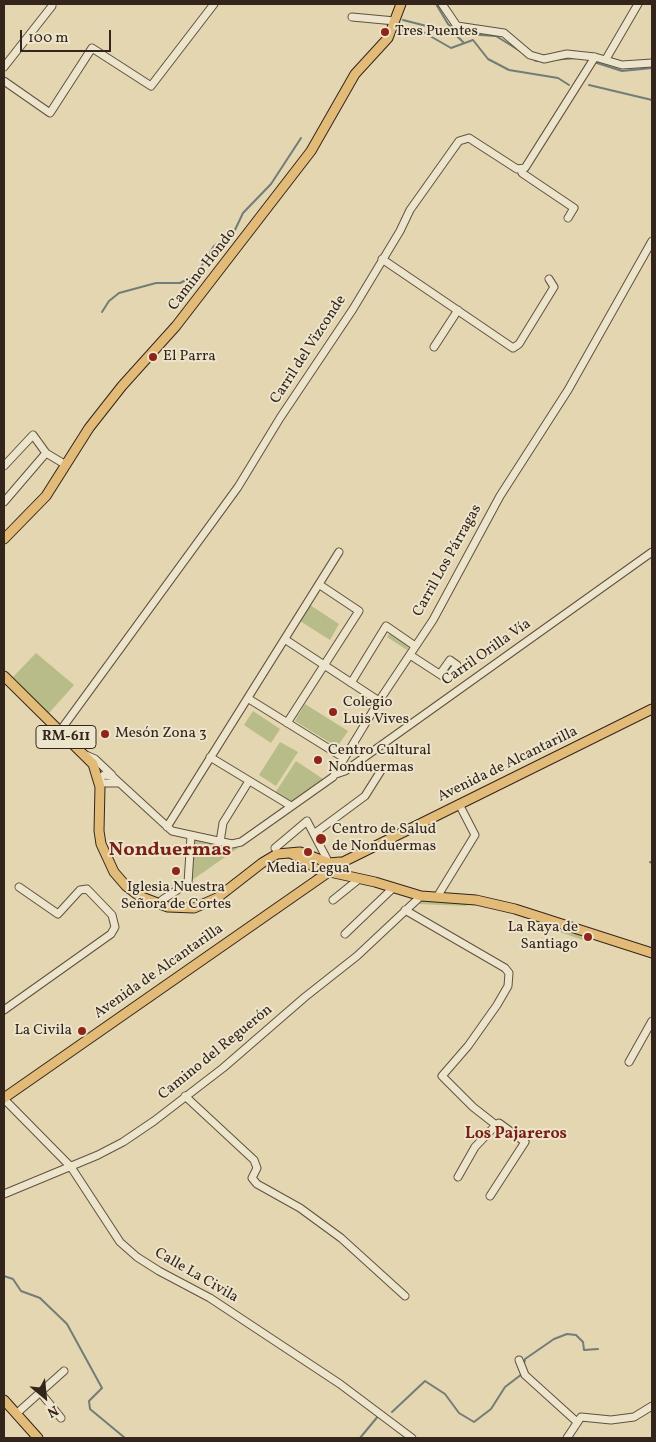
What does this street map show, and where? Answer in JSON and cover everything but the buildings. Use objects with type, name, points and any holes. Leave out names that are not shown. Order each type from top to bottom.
[{"type":"main road","name":"Camino Hondo","points":[[4,539],[46,496],[89,428],[122,386],[176,326],[311,151],[356,74],[388,38],[401,4]]},
{"type":"main road","name":"RM-611","points":[[4,676],[86,754],[93,764],[99,781],[98,830],[104,852],[122,882],[133,892],[148,901],[182,909],[203,905],[221,896],[279,850]]},
{"type":"main road","name":"Avenida de Alcantarilla","points":[[4,1098],[307,885],[329,867],[343,862],[652,709]]},
{"type":"main road","points":[[279,850],[300,852],[320,859],[329,867],[359,879],[421,896],[476,900],[515,909],[652,953]]},
{"type":"main road","points":[[279,850],[300,857],[311,867],[312,877],[307,885]]},
{"type":"main road","points":[[311,867],[329,867]]},
{"type":"main road","points":[[5,1404],[38,1438]]},
{"type":"street","points":[[4,81],[50,113],[92,48],[151,86],[214,4]]},
{"type":"street","points":[[442,4],[457,26],[504,34],[530,55],[544,59],[567,54],[606,59],[622,65],[652,63]]},
{"type":"street","points":[[606,59],[638,4]]},
{"type":"street","points":[[4,67],[52,6]]},
{"type":"street","points":[[352,17],[395,21]]},
{"type":"street","points":[[568,218],[574,208],[522,173],[521,170],[525,168],[595,57]]},
{"type":"street","name":"Carril del Vizconde","points":[[60,731],[238,487],[280,418],[354,309],[400,231],[410,210],[464,138],[469,138],[521,170]]},
{"type":"street","name":"Carril Los Párragas","points":[[166,827],[176,833],[220,842],[232,844],[241,842],[336,774],[379,701],[410,655],[460,573],[500,496],[568,390],[652,241]]},
{"type":"street","points":[[382,259],[513,348],[519,344],[554,287],[549,278]]},
{"type":"street","points":[[434,347],[458,310]]},
{"type":"street","points":[[4,466],[33,435],[46,453],[66,464]]},
{"type":"street","points":[[4,502],[46,453]]},
{"type":"street","points":[[86,754],[95,759],[166,827],[249,699],[339,552]]},
{"type":"street","name":"Carril Orilla Vía","points":[[336,774],[345,771],[370,754],[652,552]]},
{"type":"street","points":[[287,723],[359,611],[320,584]]},
{"type":"street","points":[[351,683],[386,626],[415,646]]},
{"type":"street","points":[[286,640],[379,701]]},
{"type":"street","points":[[410,655],[440,674]]},
{"type":"street","points":[[249,699],[344,758]]},
{"type":"street","points":[[210,757],[291,806]]},
{"type":"street","points":[[314,833],[365,796],[382,770]]},
{"type":"street","points":[[99,781],[104,775],[112,776]]},
{"type":"street","points":[[99,781],[120,783]]},
{"type":"street","points":[[220,842],[224,823],[249,781]]},
{"type":"street","points":[[437,896],[475,835],[459,804]]},
{"type":"street","points":[[279,850],[307,821],[329,867]]},
{"type":"street","points":[[162,900],[188,883],[192,836]]},
{"type":"street","points":[[311,867],[313,861],[320,859]]},
{"type":"street","points":[[333,900],[359,879]]},
{"type":"street","points":[[4,1010],[111,934],[115,926],[112,915],[87,889],[80,890],[58,914],[19,887]]},
{"type":"street","points":[[345,934],[393,888]]},
{"type":"street","name":"Camino del Reguerón","points":[[4,1194],[123,1142],[223,1068],[357,956],[421,896]]},
{"type":"street","points":[[405,910],[505,968],[509,973],[508,986],[497,1005],[473,1040],[442,1076],[460,1097],[496,1125]]},
{"type":"street","points":[[629,1062],[652,1021]]},
{"type":"street","points":[[185,1096],[254,1160],[257,1168],[252,1178],[257,1184],[300,1208],[341,1238],[405,1296]]},
{"type":"street","name":"Calle La Civila","points":[[4,1098],[71,1166],[120,1242],[137,1257],[158,1271],[210,1298],[322,1374],[340,1384],[412,1438]]},
{"type":"street","points":[[458,1177],[475,1147],[499,1123],[525,1142],[490,1196]]},
{"type":"street","points":[[519,1360],[525,1375],[576,1424]]},
{"type":"street","points":[[16,1414],[64,1371]]},
{"type":"street","points":[[40,1392],[61,1418]]},
{"type":"street","points":[[567,1438],[581,1417],[611,1420],[634,1417],[652,1406]]},
{"type":"street","points":[[572,1438],[576,1424]]},
{"type":"green space","points":[[310,605],[339,624],[330,640],[300,621]]},
{"type":"green space","points":[[390,633],[410,645],[407,650],[387,637]]},
{"type":"green space","points":[[36,653],[74,685],[49,713],[13,677]]},
{"type":"green space","points":[[305,704],[348,731],[337,747],[295,721]]},
{"type":"green space","points":[[253,711],[280,729],[271,743],[244,725]]},
{"type":"green space","points":[[280,742],[298,752],[276,786],[259,775]]},
{"type":"green space","points":[[296,761],[323,779],[290,803],[275,793]]},
{"type":"green space","points":[[191,836],[211,840],[213,845],[238,848],[188,883]]},
{"type":"green space","points":[[422,900],[468,902],[467,906],[418,904]]},
{"type":"green space","points":[[532,917],[588,937],[586,941],[530,922]]},
{"type":"waterway","points":[[436,4],[448,24],[455,30],[465,34],[496,36],[536,61],[577,58]]},
{"type":"waterway","points":[[403,20],[454,33],[463,42]]},
{"type":"waterway","points":[[397,30],[423,32],[451,48],[473,40],[488,59],[509,70],[558,78],[569,85]]},
{"type":"waterway","points":[[594,62],[622,71],[652,68]]},
{"type":"waterway","points":[[589,85],[652,100]]},
{"type":"waterway","points":[[102,312],[109,301],[119,293],[156,283],[180,283],[196,275],[214,246],[234,232],[243,213],[271,184],[301,138]]},
{"type":"waterway","points":[[4,1276],[13,1279],[21,1291],[40,1298],[67,1324],[102,1388],[89,1401],[90,1409],[125,1438]]},
{"type":"waterway","points":[[524,1364],[525,1359],[554,1339],[567,1334],[576,1335],[583,1342],[584,1350],[598,1349]]},
{"type":"waterway","points":[[392,1412],[425,1381],[445,1394],[459,1413],[474,1422],[491,1409],[505,1387],[522,1374]]},
{"type":"waterway","points":[[360,1438],[379,1415]]},
{"type":"waterway","points":[[322,1438],[329,1438]]},
{"type":"place","name":"Tres Puentes","points":[[385,32]]},
{"type":"place","name":"El Parra","points":[[153,357]]},
{"type":"place","name":"Colegio Luis Vives","points":[[333,712]]},
{"type":"place","name":"Mesón Zona 3","points":[[105,734]]},
{"type":"place","name":"Centro Cultural Nonduermas","points":[[318,760]]},
{"type":"place","name":"Centro de Salud de Nonduermas","points":[[321,839]]},
{"type":"place","name":"Media Legua","points":[[308,852]]},
{"type":"place","name":"Iglesia Nuestra Señora de Cortes","points":[[176,871]]},
{"type":"place","name":"La Raya de Santiago","points":[[588,937]]},
{"type":"place","name":"La Civila","points":[[82,1031]]},
{"type":"district","name":"Nonduermas","points":[[170,851]]},
{"type":"district","name":"Los Pajareros","points":[[516,1135]]}]
